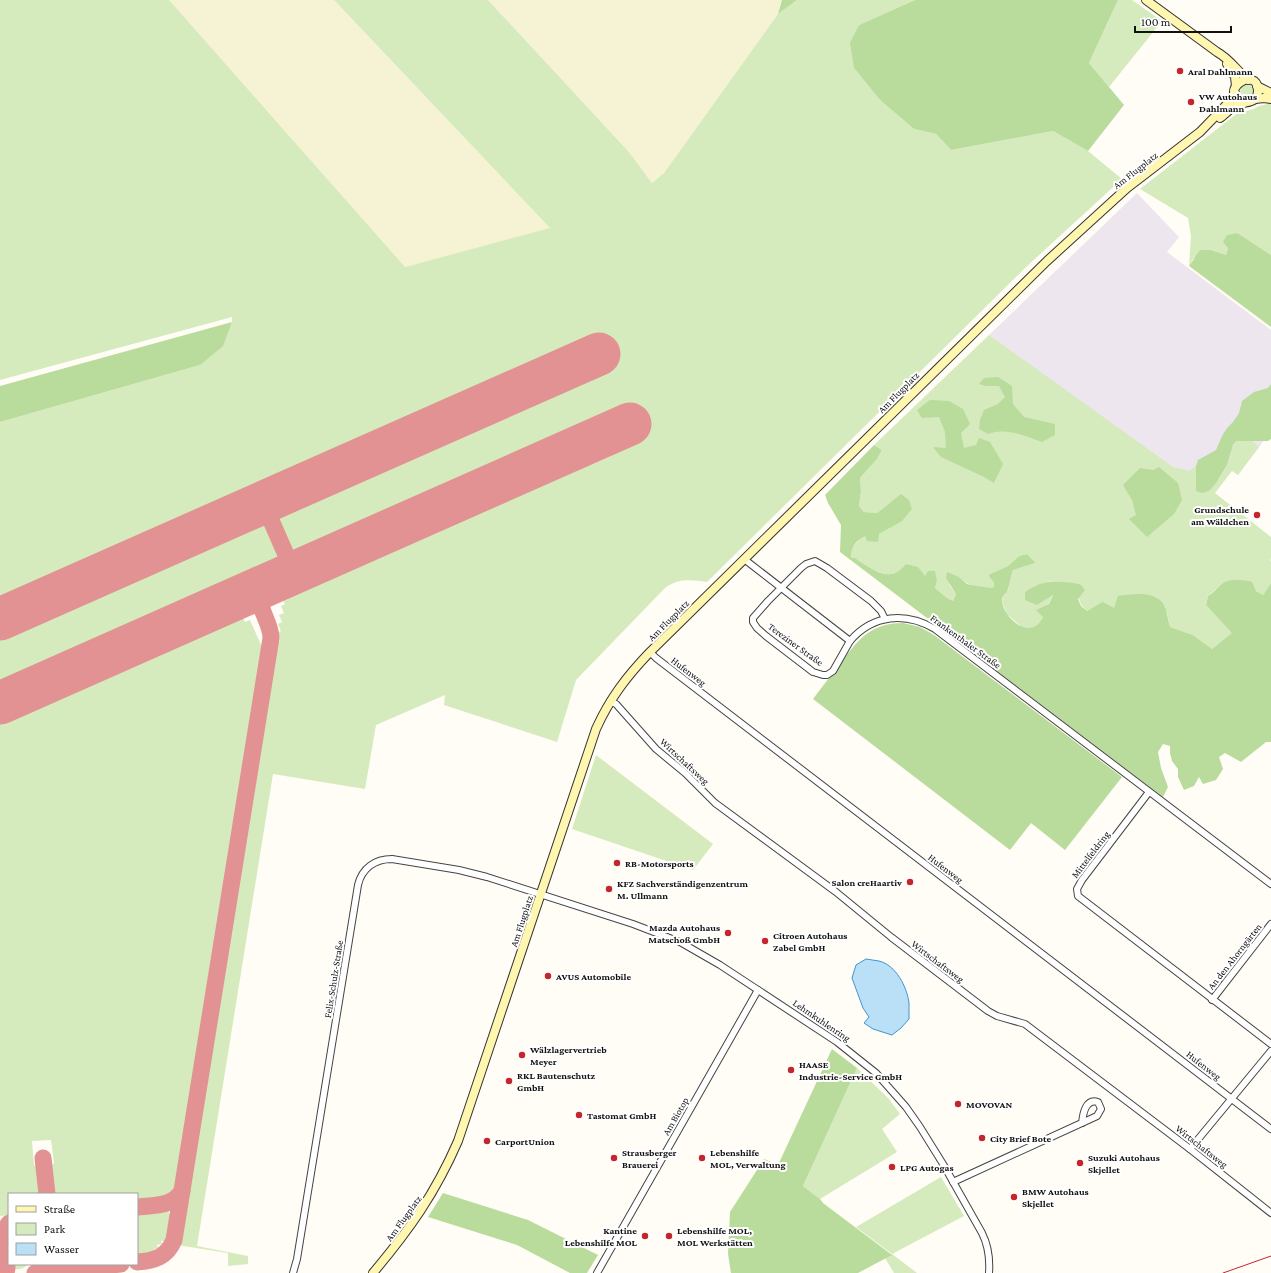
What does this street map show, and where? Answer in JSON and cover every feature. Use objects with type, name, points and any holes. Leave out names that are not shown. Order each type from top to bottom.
[{"type":"street","points":[[1146,0],[1218,52],[1226,56],[1248,80],[1271,93]]},
{"type":"street","points":[[1218,52],[1232,70],[1235,77],[1237,99],[1244,103],[1251,102],[1255,99],[1271,99]]},
{"type":"street","points":[[1235,89],[1241,81],[1248,80]]},
{"type":"street","points":[[1255,99],[1258,93],[1257,86]]},
{"type":"street","name":"Am Flugplatz","points":[[1200,132],[1230,101],[1235,89]]},
{"type":"street","name":"Am Flugplatz","points":[[374,1273],[433,1193],[449,1161],[467,1116],[596,729],[610,701],[629,674],[1047,261],[1127,188],[1200,132],[1213,124],[1232,108],[1244,103]]},
{"type":"street","points":[[744,559],[850,641]]},
{"type":"street","name":"Tereziner Straße","points":[[850,641],[833,671],[827,675],[823,675],[813,672],[766,636],[757,628],[753,622],[753,618],[756,613],[800,568],[815,561],[827,568],[870,601],[881,611],[885,619]]},
{"type":"street","name":"Frankenthaler Straße","points":[[850,641],[865,627],[885,619],[901,618],[925,623],[935,629],[1149,792]]},
{"type":"street","name":"Hufenweg","points":[[650,652],[813,779],[1271,1129]]},
{"type":"street","name":"Wirtschaftsweg","points":[[610,701],[616,704],[656,749],[685,772],[715,803],[836,892],[891,937],[988,1011],[997,1016],[1025,1024],[1190,1149],[1271,1213]]},
{"type":"street","points":[[1149,792],[1271,884]]},
{"type":"street","name":"Mittelfeldring","points":[[1149,792],[1082,880],[1076,892],[1078,896],[1271,1044]]},
{"type":"street","name":"Felix-Schulz-Straße","points":[[293,1273],[298,1259],[358,885],[364,871],[378,861],[388,859],[396,860],[474,873],[541,894]]},
{"type":"street","name":"Lehmkuhlenring","points":[[541,894],[633,924],[680,942],[704,954],[836,1042],[876,1073],[900,1099],[914,1118],[976,1220],[986,1240],[989,1273]]},
{"type":"street","name":"An den Ahorngärten","points":[[1212,1000],[1271,924]]},
{"type":"street","name":"Am Biotop","points":[[597,1273],[758,990]]},
{"type":"street","points":[[1190,1149],[1271,1051]]},
{"type":"street","points":[[953,1182],[1082,1123]]},
{"type":"shaded area","points":[[0,0],[334,0],[551,229],[405,267]]},
{"type":"shaded area","points":[[488,0],[782,0],[778,14],[664,173],[652,183],[629,152]]},
{"type":"shaded area","points":[[1137,193],[1179,237],[1167,252],[1271,330],[1271,431],[1238,475],[1230,469],[1205,501],[989,335]]},
{"type":"green space","points":[[0,0],[169,0],[405,267],[550,228],[334,0],[488,0],[629,152],[652,183],[664,173],[778,14],[797,0],[915,0],[859,25],[854,68],[880,100],[914,129],[936,134],[951,150],[1053,131],[1088,151],[1122,179],[1025,268],[707,582],[690,580],[680,581],[665,588],[576,680],[557,742],[444,705],[445,695],[376,725],[365,789],[273,774],[197,1246],[248,1256],[248,1264],[228,1266],[228,1253],[177,1245],[275,643],[278,644],[280,640],[277,633],[281,631],[278,624],[282,622],[279,615],[284,613],[281,606],[285,604],[283,601],[288,599],[286,595],[291,593],[289,590],[590,457],[593,464],[639,443],[622,405],[582,422],[585,429],[0,688],[0,422],[200,365],[232,323],[232,317],[0,380]]},
{"type":"green space","points":[[782,0],[797,0],[778,14]]},
{"type":"green space","points":[[915,0],[1118,0],[1089,63],[1124,105],[1088,151],[1053,131],[951,150],[936,134],[914,129],[880,100],[854,68],[850,43],[859,25]]},
{"type":"green space","points":[[1118,0],[1132,0],[1162,21],[1109,87],[1089,63]]},
{"type":"green space","points":[[1244,84],[1250,84],[1254,88],[1254,94],[1250,98],[1244,98],[1240,94],[1240,88]]},
{"type":"green space","points":[[1269,100],[1271,101],[1271,255],[1236,233],[1226,255],[1211,250],[1193,259],[1189,266],[1191,236],[1188,218],[1140,189],[1239,112],[1268,104]]},
{"type":"green space","points":[[1237,233],[1271,255],[1271,327],[1189,266],[1200,250],[1211,250],[1226,255],[1228,248],[1223,242],[1227,235]]},
{"type":"green space","points":[[232,322],[223,346],[200,365],[0,422],[0,386]]},
{"type":"green space","points":[[989,335],[1173,467],[1189,471],[1196,466],[1196,491],[1209,491],[1214,485],[1228,462],[1236,441],[1251,440],[1259,447],[1238,475],[1232,471],[1215,493],[1271,537],[1271,583],[1263,595],[1256,591],[1223,583],[1208,596],[1206,605],[1233,633],[1212,649],[1193,635],[1170,627],[1167,613],[1114,609],[1097,605],[1087,611],[1081,605],[1079,599],[1080,584],[1051,581],[1034,586],[1037,605],[1053,594],[1040,624],[1027,632],[1007,614],[1002,602],[1003,596],[1008,590],[1013,570],[1036,563],[1027,554],[1019,556],[1008,566],[988,575],[994,583],[993,588],[971,585],[959,577],[949,584],[956,594],[953,601],[935,588],[937,581],[925,576],[907,564],[901,570],[888,574],[874,570],[855,558],[851,558],[852,547],[859,540],[865,536],[879,534],[889,528],[891,502],[877,513],[864,512],[859,506],[861,491],[860,478],[877,459],[882,450],[874,445]]},
{"type":"green space","points":[[998,377],[1012,386],[1013,404],[1024,417],[1055,424],[1055,435],[1042,442],[1015,433],[1002,431],[988,434],[979,429],[980,420],[984,410],[998,404],[1005,397],[999,386],[986,386],[979,384],[984,378]]},
{"type":"green space","points":[[1271,384],[1271,439],[1268,441],[1236,441],[1233,445],[1227,465],[1216,483],[1209,491],[1202,493],[1196,491],[1196,466],[1198,460],[1216,450],[1222,436],[1239,413],[1242,401],[1254,392],[1268,388]]},
{"type":"green space","points":[[930,400],[949,401],[963,409],[970,424],[961,433],[964,448],[976,445],[979,438],[990,442],[1003,464],[994,483],[941,457],[933,447],[946,448],[945,432],[939,417],[922,418],[917,410]]},
{"type":"green space","points":[[874,445],[882,450],[877,459],[860,478],[861,491],[859,506],[864,512],[877,513],[901,494],[909,500],[912,509],[902,521],[879,534],[878,542],[867,541],[865,536],[858,541],[853,547],[851,558],[855,558],[874,570],[887,574],[900,570],[906,564],[918,567],[925,576],[928,571],[935,571],[937,581],[935,588],[953,601],[956,594],[946,578],[947,572],[959,577],[967,584],[993,588],[994,583],[988,575],[1008,566],[1019,556],[1027,554],[1036,563],[1013,570],[1007,591],[1002,600],[1004,609],[1013,621],[1026,628],[1032,628],[1038,624],[1043,617],[1036,610],[1049,604],[1053,595],[1037,605],[1025,600],[1025,592],[1039,584],[1065,582],[1080,584],[1085,590],[1078,599],[1081,606],[1087,611],[1103,602],[1114,608],[1118,596],[1143,594],[1155,597],[1164,605],[1170,627],[1193,635],[1212,649],[1232,633],[1206,605],[1208,596],[1223,583],[1230,580],[1252,582],[1256,591],[1263,595],[1271,583],[1271,742],[1266,742],[1241,762],[1225,753],[1219,757],[1223,769],[1216,780],[1203,784],[1199,777],[1194,786],[1184,790],[1178,777],[1178,769],[1172,761],[1170,746],[1163,744],[1158,752],[1161,768],[1168,787],[1163,797],[840,552],[841,525],[825,495]]},
{"type":"green space","points":[[1159,467],[1178,483],[1182,500],[1174,514],[1147,537],[1129,519],[1136,515],[1132,500],[1123,485],[1140,468],[1153,470]]},
{"type":"green space","points":[[236,613],[238,617],[242,615],[245,622],[250,620],[262,647],[264,647],[177,1185],[170,1195],[160,1199],[138,1202],[138,1193],[51,1193],[48,1168],[54,1163],[51,1140],[32,1141],[34,1165],[41,1169],[43,1193],[8,1193],[8,1215],[0,1216],[0,717]]},
{"type":"green space","points":[[903,623],[920,627],[934,635],[1122,777],[1065,850],[1031,823],[1010,850],[813,699],[853,647],[866,634],[882,626]]},
{"type":"green space","points":[[596,755],[713,844],[693,870],[572,829]]},
{"type":"green space","points":[[832,1049],[857,1068],[803,1186],[892,1255],[858,1273],[731,1273],[728,1254],[730,1212],[764,1159],[778,1165]]},
{"type":"green space","points":[[857,1068],[889,1099],[900,1114],[882,1129],[897,1152],[820,1199],[803,1186]]},
{"type":"green space","points":[[941,1177],[964,1216],[892,1254],[856,1227]]},
{"type":"green space","points":[[443,1193],[528,1220],[598,1255],[587,1273],[570,1273],[517,1245],[428,1217]]},
{"type":"green space","points":[[165,1210],[171,1215],[172,1218],[170,1235],[167,1235],[166,1241],[161,1241],[162,1244],[157,1245],[158,1248],[154,1249],[154,1253],[150,1253],[150,1257],[138,1258],[138,1212]]},
{"type":"green space","points":[[892,1254],[917,1273],[894,1273],[885,1258]]},
{"type":"green space","points":[[11,1265],[26,1265],[21,1269],[12,1268]]},
{"type":"water","points":[[866,959],[879,961],[891,967],[900,978],[906,990],[909,1003],[909,1019],[892,1035],[873,1029],[864,1023],[869,1017],[863,1008],[852,978],[856,965]]},
{"type":"taxiway","points":[[263,502],[294,573]]},
{"type":"taxiway","points":[[138,1262],[149,1261],[164,1254],[174,1240],[271,638],[268,623],[262,608],[261,595],[265,588],[273,582]]},
{"type":"taxiway","points":[[233,600],[249,600],[262,610]]},
{"type":"taxiway","points":[[43,1158],[47,1193]]},
{"type":"taxiway","points":[[138,1207],[168,1203],[182,1191]]},
{"type":"taxiway","points":[[6,1273],[7,1268],[4,1235],[5,1229],[8,1224]]},
{"type":"taxiway","points":[[35,1273],[111,1265]]},
{"type":"runway","points":[[0,619],[599,354]]},
{"type":"runway","points":[[0,703],[630,424]]},
{"type":"tram line","points":[[1223,1273],[1271,1256]]},
{"type":"place","name":"Aral Dahlmann","points":[[1180,71]]},
{"type":"place","name":"VW Autohaus Dahlmann","points":[[1191,102]]},
{"type":"place","name":"Grundschule am Wäldchen","points":[[1257,515]]},
{"type":"place","name":"RB-Motorsports","points":[[617,863]]},
{"type":"place","name":"Salon creHaartiv","points":[[910,882]]},
{"type":"place","name":"KFZ Sachverständigenzentrum M. Ullmann","points":[[609,889]]},
{"type":"place","name":"Mazda Autohaus Matschoß GmbH","points":[[728,933]]},
{"type":"place","name":"Citroen Autohaus Zabel GmbH","points":[[765,941]]},
{"type":"place","name":"AVUS Automobile","points":[[548,976]]},
{"type":"place","name":"Wälzlagervertrieb Meyer","points":[[522,1055]]},
{"type":"place","name":"HAASE Industrie-Service GmbH","points":[[791,1070]]},
{"type":"place","name":"RKL Bautenschutz GmbH","points":[[509,1081]]},
{"type":"place","name":"MOVOVAN","points":[[958,1104]]},
{"type":"place","name":"Tastomat GmbH","points":[[579,1115]]},
{"type":"place","name":"City Brief Bote","points":[[982,1138]]},
{"type":"place","name":"CarportUnion","points":[[487,1141]]},
{"type":"place","name":"Strausberger Brauerei","points":[[614,1158]]},
{"type":"place","name":"Lebenshilfe MOL, Verwaltung","points":[[702,1158]]},
{"type":"place","name":"Suzuki Autohaus Skjellet","points":[[1080,1163]]},
{"type":"place","name":"LPG Autogas","points":[[892,1167]]},
{"type":"place","name":"BMW Autohaus Skjellet","points":[[1014,1197]]},
{"type":"place","name":"Kantine Lebenshilfe MOL","points":[[645,1236]]},
{"type":"place","name":"Lebenshilfe MOL, MOL Werkstätten","points":[[669,1236]]}]
